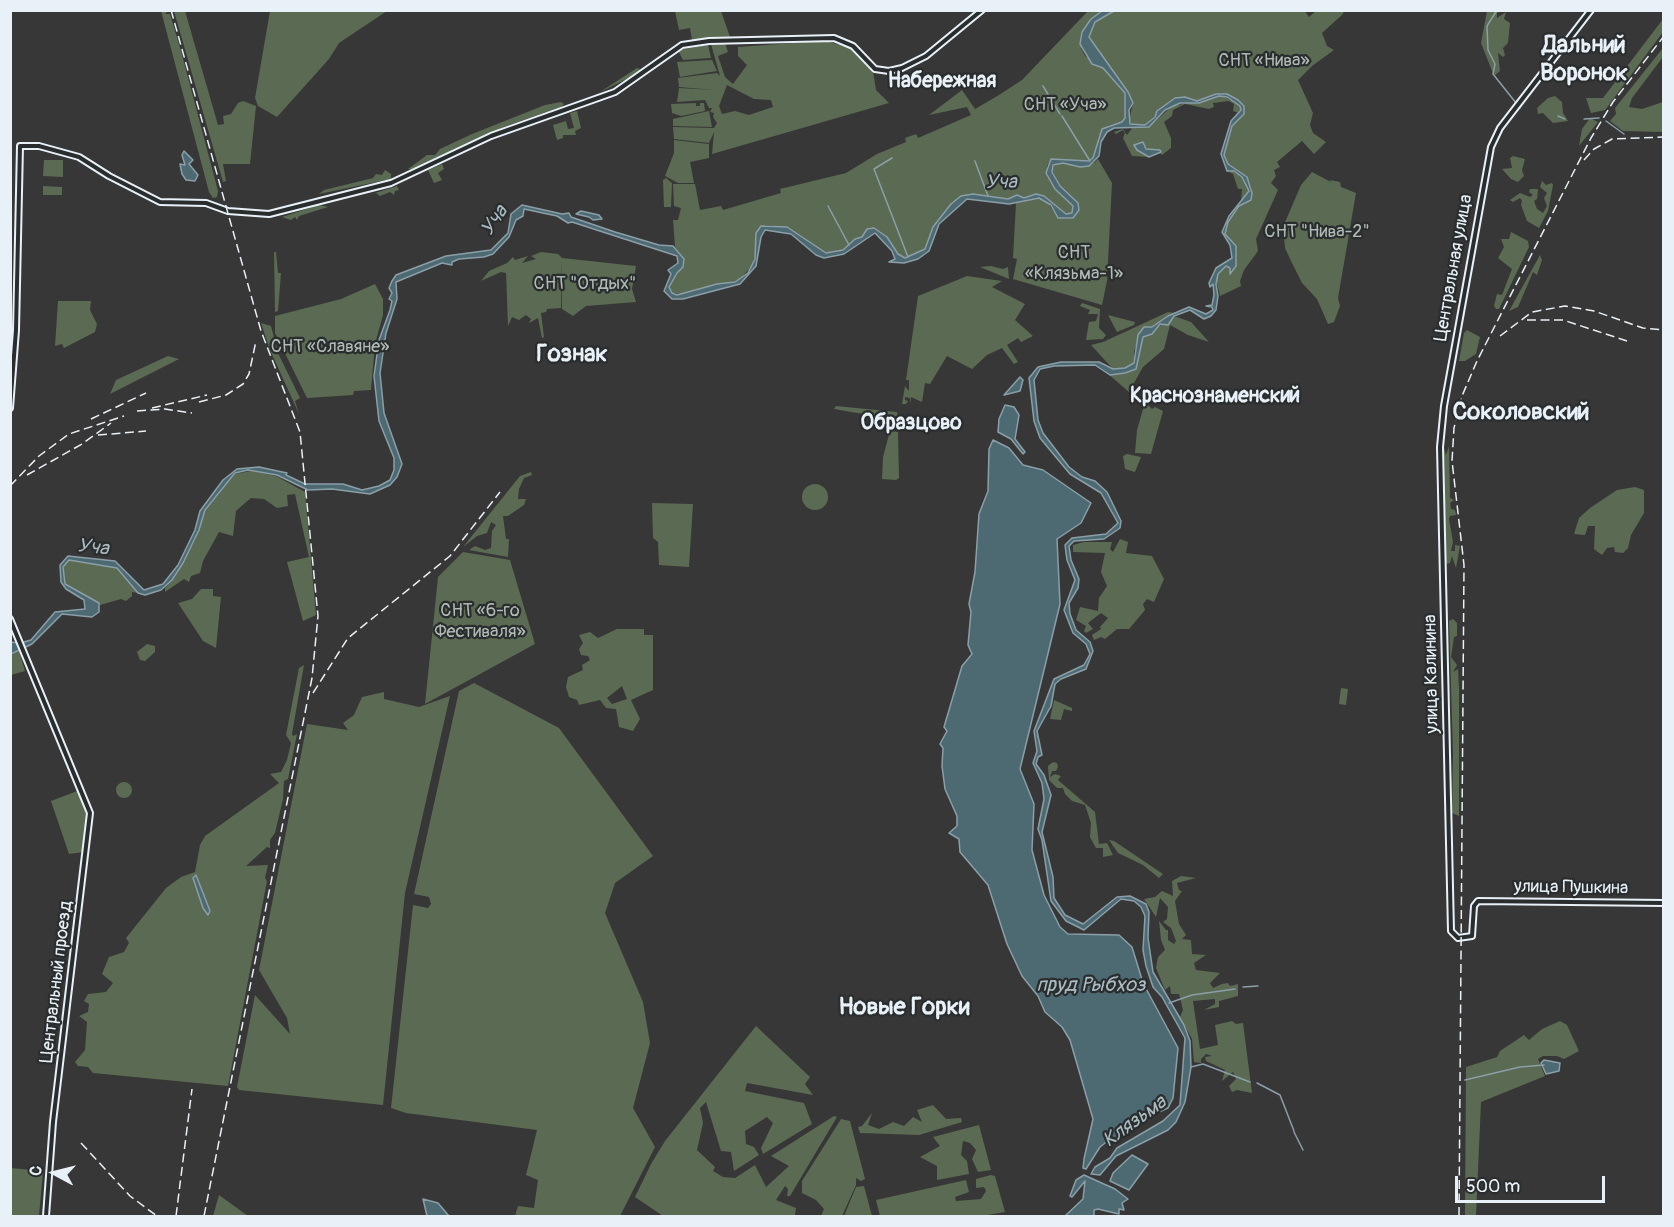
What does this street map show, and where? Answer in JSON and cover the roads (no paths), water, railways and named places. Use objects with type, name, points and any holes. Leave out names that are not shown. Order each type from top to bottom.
[{"type":"main road","points":[[10,408],[16,330],[20,146],[28,145],[79,157],[160,202],[206,203],[223,210],[258,214],[294,208],[392,183],[491,136],[615,92],[635,80],[673,49],[688,43],[834,38],[854,46],[875,69],[893,70],[917,61],[946,42],[982,10]]},
{"type":"main road","name":"Центральная улица","points":[[1443,413],[1492,142],[1517,106],[1592,10]]},
{"type":"main road","name":"улица Калинина","points":[[1443,413],[1440,447],[1453,935],[1461,938],[1472,936],[1474,904],[1478,901]]},
{"type":"main road","name":"Центральный проезд","points":[[10,619],[90,813],[53,1128],[46,1216]]},
{"type":"main road","name":"улица Пушкина","points":[[1478,901],[1664,903]]},
{"type":"water","points":[[1102,11],[1114,11],[1095,22],[1089,37],[1128,92],[1133,103],[1129,110],[1130,124],[1145,125],[1155,117],[1157,111],[1175,98],[1185,97],[1197,101],[1216,94],[1227,94],[1238,100],[1244,106],[1244,114],[1232,126],[1224,155],[1228,164],[1247,177],[1252,193],[1251,200],[1239,206],[1228,222],[1225,234],[1236,246],[1236,266],[1230,274],[1230,268],[1226,266],[1218,274],[1216,310],[1211,316],[1204,319],[1190,310],[1174,316],[1168,325],[1160,324],[1152,334],[1143,337],[1136,369],[1125,373],[1110,375],[1095,365],[1054,366],[1040,369],[1034,380],[1038,420],[1043,433],[1069,467],[1082,477],[1095,481],[1107,492],[1121,521],[1120,528],[1104,539],[1074,541],[1069,546],[1071,560],[1079,579],[1078,588],[1069,603],[1070,614],[1076,630],[1090,642],[1093,651],[1086,669],[1061,679],[1055,684],[1051,706],[1037,731],[1042,755],[1038,757],[1036,764],[1044,775],[1051,795],[1042,832],[1053,877],[1054,898],[1065,915],[1083,924],[1117,897],[1130,896],[1146,904],[1149,912],[1148,938],[1153,972],[1184,1025],[1190,1041],[1191,1067],[1185,1102],[1176,1122],[1168,1130],[1116,1156],[1100,1175],[1091,1174],[1095,1167],[1110,1158],[1117,1148],[1163,1121],[1180,1105],[1185,1038],[1162,997],[1153,987],[1143,950],[1145,916],[1141,907],[1134,901],[1121,899],[1084,930],[1066,921],[1051,901],[1042,840],[1038,829],[1044,799],[1042,783],[1033,763],[1037,751],[1034,731],[1054,679],[1084,665],[1090,654],[1086,644],[1073,633],[1064,610],[1075,580],[1067,560],[1065,545],[1072,538],[1106,534],[1118,523],[1101,493],[1070,474],[1040,438],[1034,421],[1029,378],[1038,367],[1061,362],[1099,362],[1113,369],[1125,368],[1134,363],[1138,335],[1144,327],[1152,327],[1168,316],[1189,307],[1206,314],[1213,310],[1212,307],[1206,306],[1212,305],[1214,295],[1213,284],[1210,287],[1209,283],[1216,268],[1232,258],[1230,245],[1222,232],[1229,216],[1249,191],[1242,177],[1234,171],[1227,171],[1221,154],[1231,121],[1241,110],[1240,106],[1227,97],[1219,96],[1199,103],[1180,103],[1165,110],[1149,127],[1114,128],[1107,132],[1101,142],[1099,156],[1089,166],[1080,167],[1063,163],[1053,165],[1052,172],[1060,186],[1078,203],[1079,210],[1073,218],[1058,218],[1051,205],[1039,198],[1009,204],[967,199],[939,224],[929,251],[918,259],[904,263],[889,262],[895,259],[892,251],[875,233],[844,254],[824,258],[816,255],[791,234],[765,230],[761,237],[756,266],[740,284],[683,299],[672,299],[664,291],[671,274],[668,270],[678,263],[677,256],[572,222],[568,223],[557,216],[524,209],[523,216],[516,220],[509,237],[493,254],[459,259],[452,262],[452,265],[442,263],[396,282],[397,299],[386,333],[380,373],[384,413],[402,464],[397,477],[390,485],[370,494],[332,489],[308,490],[277,475],[248,470],[235,473],[205,510],[199,530],[183,563],[172,580],[161,590],[145,595],[138,593],[117,568],[69,560],[63,567],[65,584],[99,603],[99,612],[92,617],[62,614],[32,644],[11,654],[10,642],[20,643],[31,640],[55,612],[85,609],[84,600],[66,589],[61,582],[60,565],[68,556],[115,561],[144,590],[163,584],[178,565],[195,530],[200,511],[223,480],[237,469],[259,467],[287,473],[286,475],[305,484],[343,484],[362,490],[379,486],[390,480],[394,470],[394,458],[379,421],[374,376],[379,340],[392,301],[389,299],[392,293],[389,288],[392,281],[396,275],[446,256],[491,250],[508,233],[511,214],[522,205],[562,214],[569,213],[571,217],[615,232],[659,245],[673,246],[684,259],[683,267],[669,287],[672,293],[677,295],[717,284],[735,282],[748,273],[755,259],[756,233],[761,226],[787,227],[826,253],[843,250],[855,239],[862,237],[867,229],[874,228],[887,237],[898,254],[905,258],[925,249],[933,227],[951,204],[961,196],[973,194],[1008,199],[1017,195],[1024,198],[1036,194],[1044,196],[1066,214],[1072,213],[1073,206],[1055,189],[1046,173],[1051,159],[1089,161],[1093,158],[1102,129],[1122,122],[1125,118],[1125,93],[1103,68],[1092,64],[1080,44],[1082,32],[1091,19]]},
{"type":"water","points":[[1143,142],[1146,149],[1161,152],[1149,157],[1137,150],[1134,145]]},
{"type":"water","points":[[184,151],[193,160],[189,164],[198,175],[195,181],[186,180],[182,174],[180,164],[185,165],[182,155]]},
{"type":"water","points":[[581,211],[599,215],[602,219],[593,220],[576,214]]},
{"type":"water","points":[[1020,377],[1023,380],[1020,391],[1004,395]]},
{"type":"water","points":[[1005,405],[1014,407],[1019,415],[1015,439],[1025,452],[1023,454],[1011,439],[998,432],[999,419]]},
{"type":"water","name":"пруд Рыбхоз","points":[[993,440],[1009,448],[1023,465],[1043,470],[1091,503],[1081,523],[1057,539],[1060,604],[1020,769],[1034,804],[1032,850],[1044,895],[1060,927],[1068,934],[1119,935],[1132,947],[1143,983],[1178,1048],[1173,1098],[1168,1108],[1138,1121],[1114,1141],[1109,1140],[1100,1147],[1086,1169],[1083,1168],[1084,1159],[1093,1119],[1070,1040],[1062,1027],[1045,1012],[1038,996],[1022,976],[1007,944],[988,885],[960,852],[959,839],[949,833],[957,826],[957,816],[945,789],[942,766],[943,748],[940,744],[947,731],[944,727],[962,666],[972,654],[968,645],[971,612],[969,604],[975,572],[979,514],[988,491],[989,449]]},
{"type":"water","points":[[196,875],[210,911],[208,915],[203,908],[193,878]]},
{"type":"water","points":[[1544,1060],[1560,1063],[1559,1071],[1546,1074],[1541,1063]]},
{"type":"water","points":[[1132,1155],[1148,1164],[1129,1190],[1110,1181],[1113,1173]]},
{"type":"water","points":[[1084,1175],[1115,1189],[1128,1199],[1122,1203],[1124,1210],[1119,1209],[1119,1214],[1098,1209],[1094,1210],[1094,1216],[1065,1216],[1083,1199],[1085,1181],[1072,1197],[1070,1196],[1076,1180]]},
{"type":"water","points":[[423,1199],[438,1203],[449,1216],[427,1216]]},
{"type":"waterway","points":[[1497,10],[1487,26],[1488,50],[1495,64],[1493,74],[1520,108]]},
{"type":"waterway","points":[[1043,86],[1060,114]]},
{"type":"waterway","points":[[1062,116],[1090,161]]},
{"type":"waterway","points":[[1558,116],[1565,119]]},
{"type":"waterway","points":[[1584,119],[1599,118]]},
{"type":"waterway","points":[[1606,121],[1624,134]]},
{"type":"waterway","points":[[892,158],[874,169],[908,257]]},
{"type":"waterway","name":"Уча","points":[[975,161],[988,196]]},
{"type":"waterway","points":[[828,206],[849,245]]},
{"type":"waterway","points":[[1243,987],[1258,986]]},
{"type":"waterway","points":[[1169,1003],[1192,995],[1235,989]]},
{"type":"waterway","points":[[1191,1067],[1203,1064],[1250,1082]]},
{"type":"waterway","points":[[1465,1080],[1520,1067],[1544,1065]]},
{"type":"waterway","points":[[1257,1083],[1280,1095],[1294,1131]]},
{"type":"waterway","points":[[1294,1132],[1303,1150]]},
{"type":"railway","points":[[171,10],[261,331],[300,432],[318,616],[312,678],[204,1216]]},
{"type":"railway","points":[[1459,1216],[1464,565],[1452,461],[1454,428],[1462,396],[1477,361],[1591,138],[1613,102],[1664,36]]},
{"type":"railway","points":[[1584,160],[1594,149],[1612,139],[1664,137]]},
{"type":"railway","points":[[1500,336],[1532,312],[1565,306],[1594,311],[1643,328],[1664,330]]},
{"type":"railway","points":[[1527,320],[1563,320],[1627,341]]},
{"type":"railway","points":[[199,402],[226,395],[243,384],[249,374],[256,341]]},
{"type":"railway","points":[[91,419],[146,393]]},
{"type":"railway","points":[[152,408],[207,395]]},
{"type":"railway","points":[[137,411],[165,409],[192,413]]},
{"type":"railway","points":[[10,486],[39,456],[69,434],[124,416]]},
{"type":"railway","points":[[27,475],[82,444],[111,423]]},
{"type":"railway","points":[[98,435],[146,431]]},
{"type":"railway","points":[[313,693],[348,638],[450,556],[500,492]]},
{"type":"railway","points":[[176,1216],[192,1089]]},
{"type":"railway","points":[[81,1143],[130,1196],[157,1216]]},
{"type":"district","name":"Дальний Воронок","points":[[1584,60]]},
{"type":"district","name":"Набережная","points":[[942,82]]},
{"type":"district","name":"Гознак","points":[[572,355]]},
{"type":"district","name":"Краснознаменский","points":[[1215,397]]},
{"type":"district","name":"Соколовский","points":[[1521,413]]},
{"type":"district","name":"Образцово","points":[[911,424]]},
{"type":"district","name":"Новые Горки","points":[[904,1008]]},
{"type":"park label","name":"СНТ «Нива»","points":[[1264,61]]},
{"type":"park label","name":"СНТ «Уча»","points":[[1065,105]]},
{"type":"park label","name":"СНТ \"Нива-2\"","points":[[1317,232]]},
{"type":"park label","name":"СНТ «Клязьма-1»","points":[[1074,263]]},
{"type":"park label","name":"СНТ \"Отдых\"","points":[[585,284]]},
{"type":"park label","name":"СНТ «Славяне»","points":[[330,347]]},
{"type":"park label","name":"СНТ «6-го Фестиваля»","points":[[480,621]]},
{"type":"water label","name":"Клязьма","points":[[1135,1122]]}]
